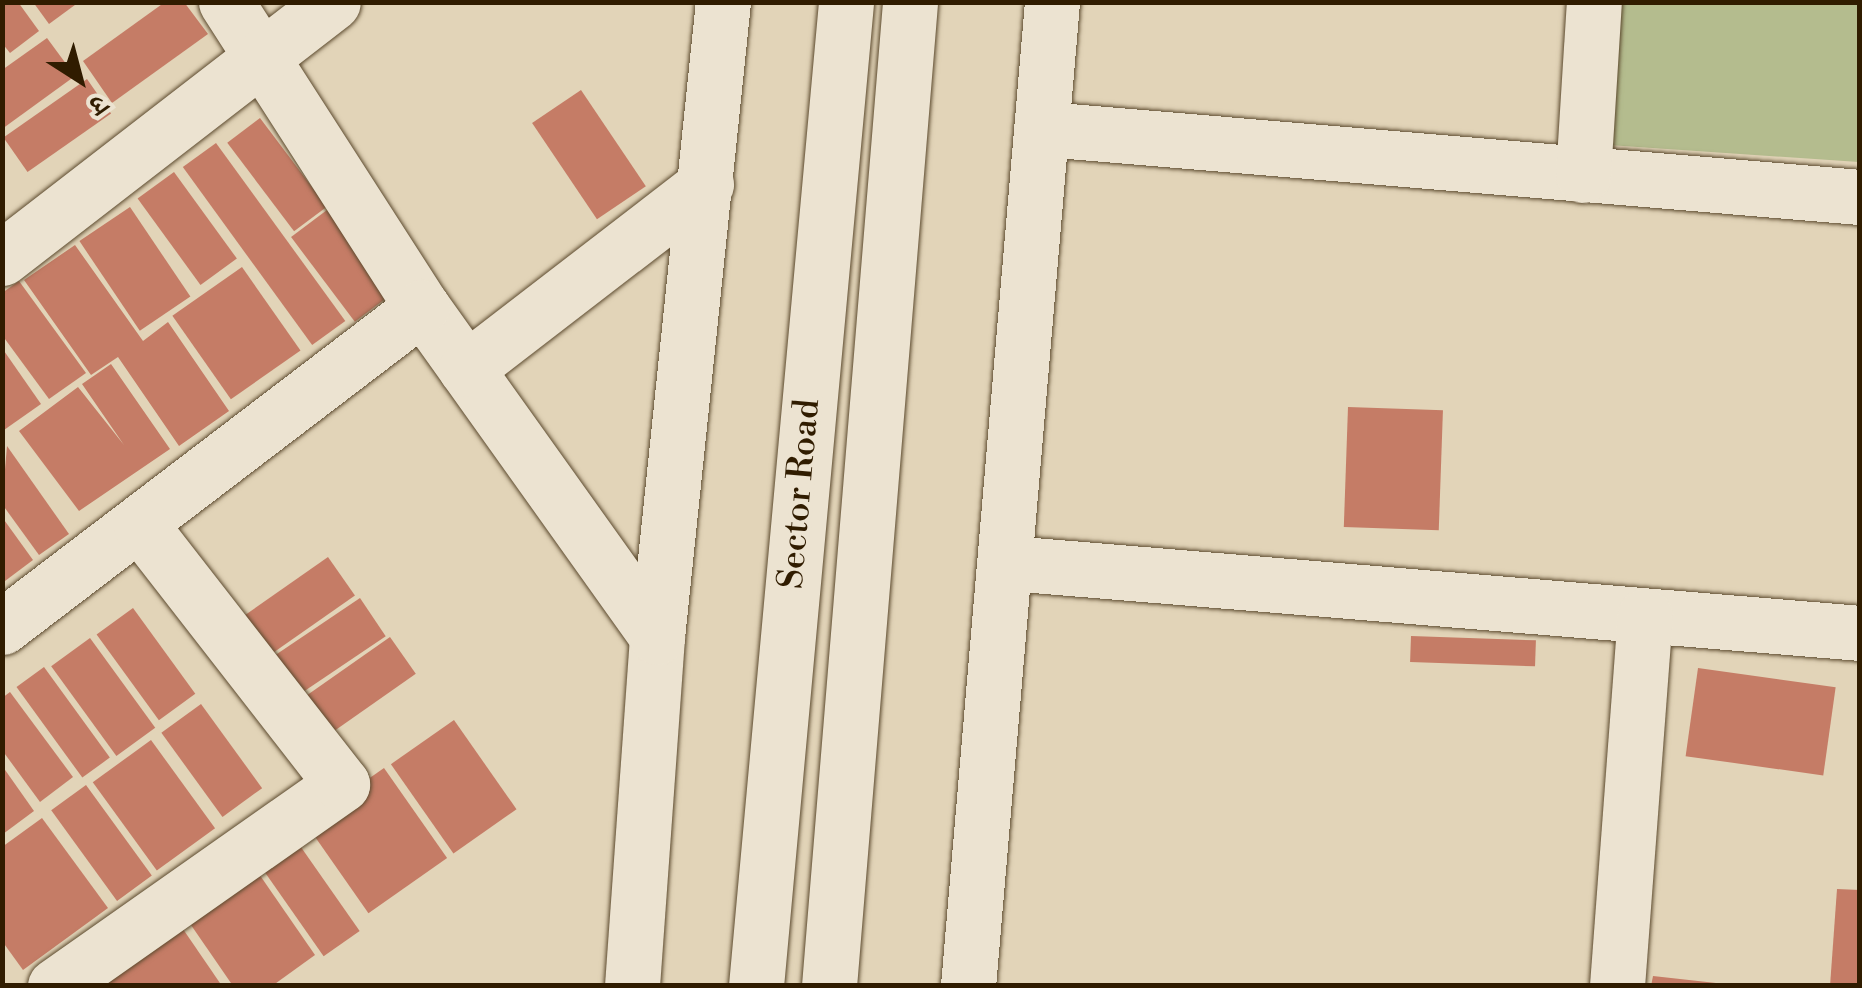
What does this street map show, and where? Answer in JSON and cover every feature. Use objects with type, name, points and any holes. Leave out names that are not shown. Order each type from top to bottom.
[{"type":"street","points":[[226,2],[422,308],[657,637]]},
{"type":"street","points":[[12,233],[264,56],[333,2]]},
{"type":"street","points":[[632,986],[657,637],[724,2]]},
{"type":"street","name":"Sector Road","points":[[756,986],[846,2]]},
{"type":"street","name":"Sector Road","points":[[829,986],[910,2]]},
{"type":"street","points":[[968,986],[1009,563],[1052,2]]},
{"type":"street","points":[[1583,175],[1594,2]]},
{"type":"street","points":[[1044,129],[1860,197]]},
{"type":"street","points":[[466,369],[706,184]]},
{"type":"street","points":[[2,627],[141,526],[422,308]]},
{"type":"street","points":[[55,986],[342,784],[141,526]]},
{"type":"street","points":[[1009,563],[1860,633]]},
{"type":"street","points":[[1617,986],[1645,616]]},
{"type":"green space","points":[[1620,3],[1859,3],[1859,162],[1609,145]]},
{"type":"building","points":[[2,2],[18,2],[39,31],[10,53],[2,43]]},
{"type":"building","points":[[33,2],[79,2],[49,24]]},
{"type":"building","points":[[165,2],[184,2],[208,34],[112,103],[83,61]]},
{"type":"building","points":[[47,38],[75,76],[2,129],[2,70]]},
{"type":"building","points":[[87,79],[111,113],[28,172],[3,138]]},
{"type":"building","points":[[581,90],[646,186],[597,219],[532,123]]},
{"type":"building","points":[[260,118],[327,207],[294,231],[227,143]]},
{"type":"building","points":[[216,143],[345,321],[312,345],[183,167]]},
{"type":"building","points":[[174,172],[237,259],[200,285],[138,198]]},
{"type":"building","points":[[130,207],[190,297],[140,331],[79,241]]},
{"type":"building","points":[[331,207],[395,292],[355,322],[291,237]]},
{"type":"building","points":[[75,245],[143,341],[168,322],[229,411],[179,446],[118,357],[91,375],[24,280]]},
{"type":"building","points":[[242,267],[301,351],[231,399],[172,316]]},
{"type":"building","points":[[19,281],[86,373],[49,399],[2,335],[2,293]]},
{"type":"building","points":[[2,348],[41,404],[4,430],[2,427]]},
{"type":"building","points":[[111,364],[170,449],[79,511],[19,431],[78,387],[124,445],[82,384]]},
{"type":"building","points":[[1348,407],[1443,410],[1439,530],[1344,527]]},
{"type":"building","points":[[7,446],[69,534],[39,555],[2,504]]},
{"type":"building","points":[[2,517],[33,560],[5,581],[2,578]]},
{"type":"building","points":[[328,557],[355,596],[268,656],[241,618]]},
{"type":"building","points":[[360,598],[386,636],[298,695],[272,657]]},
{"type":"building","points":[[133,608],[195,694],[159,720],[97,634]]},
{"type":"building","points":[[1411,636],[1536,640],[1535,666],[1410,662]]},
{"type":"building","points":[[390,637],[416,674],[331,734],[305,697]]},
{"type":"building","points":[[90,638],[155,728],[116,756],[51,666]]},
{"type":"building","points":[[44,667],[110,758],[82,778],[16,687]]},
{"type":"building","points":[[1698,668],[1836,687],[1823,775],[1686,756]]},
{"type":"building","points":[[10,692],[73,777],[40,802],[2,750],[2,698]]},
{"type":"building","points":[[201,704],[262,788],[222,817],[161,733]]},
{"type":"building","points":[[454,720],[517,809],[453,853],[391,764]]},
{"type":"building","points":[[151,740],[215,828],[157,871],[93,782]]},
{"type":"building","points":[[3,767],[34,811],[3,834]]},
{"type":"building","points":[[384,768],[447,858],[368,913],[305,823]]},
{"type":"building","points":[[86,785],[152,876],[117,901],[51,810]]},
{"type":"building","points":[[42,818],[108,908],[23,970],[2,941],[2,847]]},
{"type":"building","points":[[296,840],[360,931],[324,956],[260,865]]},
{"type":"building","points":[[250,861],[315,955],[272,986],[233,986],[180,909]]},
{"type":"building","points":[[1837,889],[1860,890],[1860,986],[1830,986]]},
{"type":"building","points":[[172,913],[222,986],[100,986]]},
{"type":"building","points":[[1653,976],[1716,983],[1716,986],[1651,986]]}]
